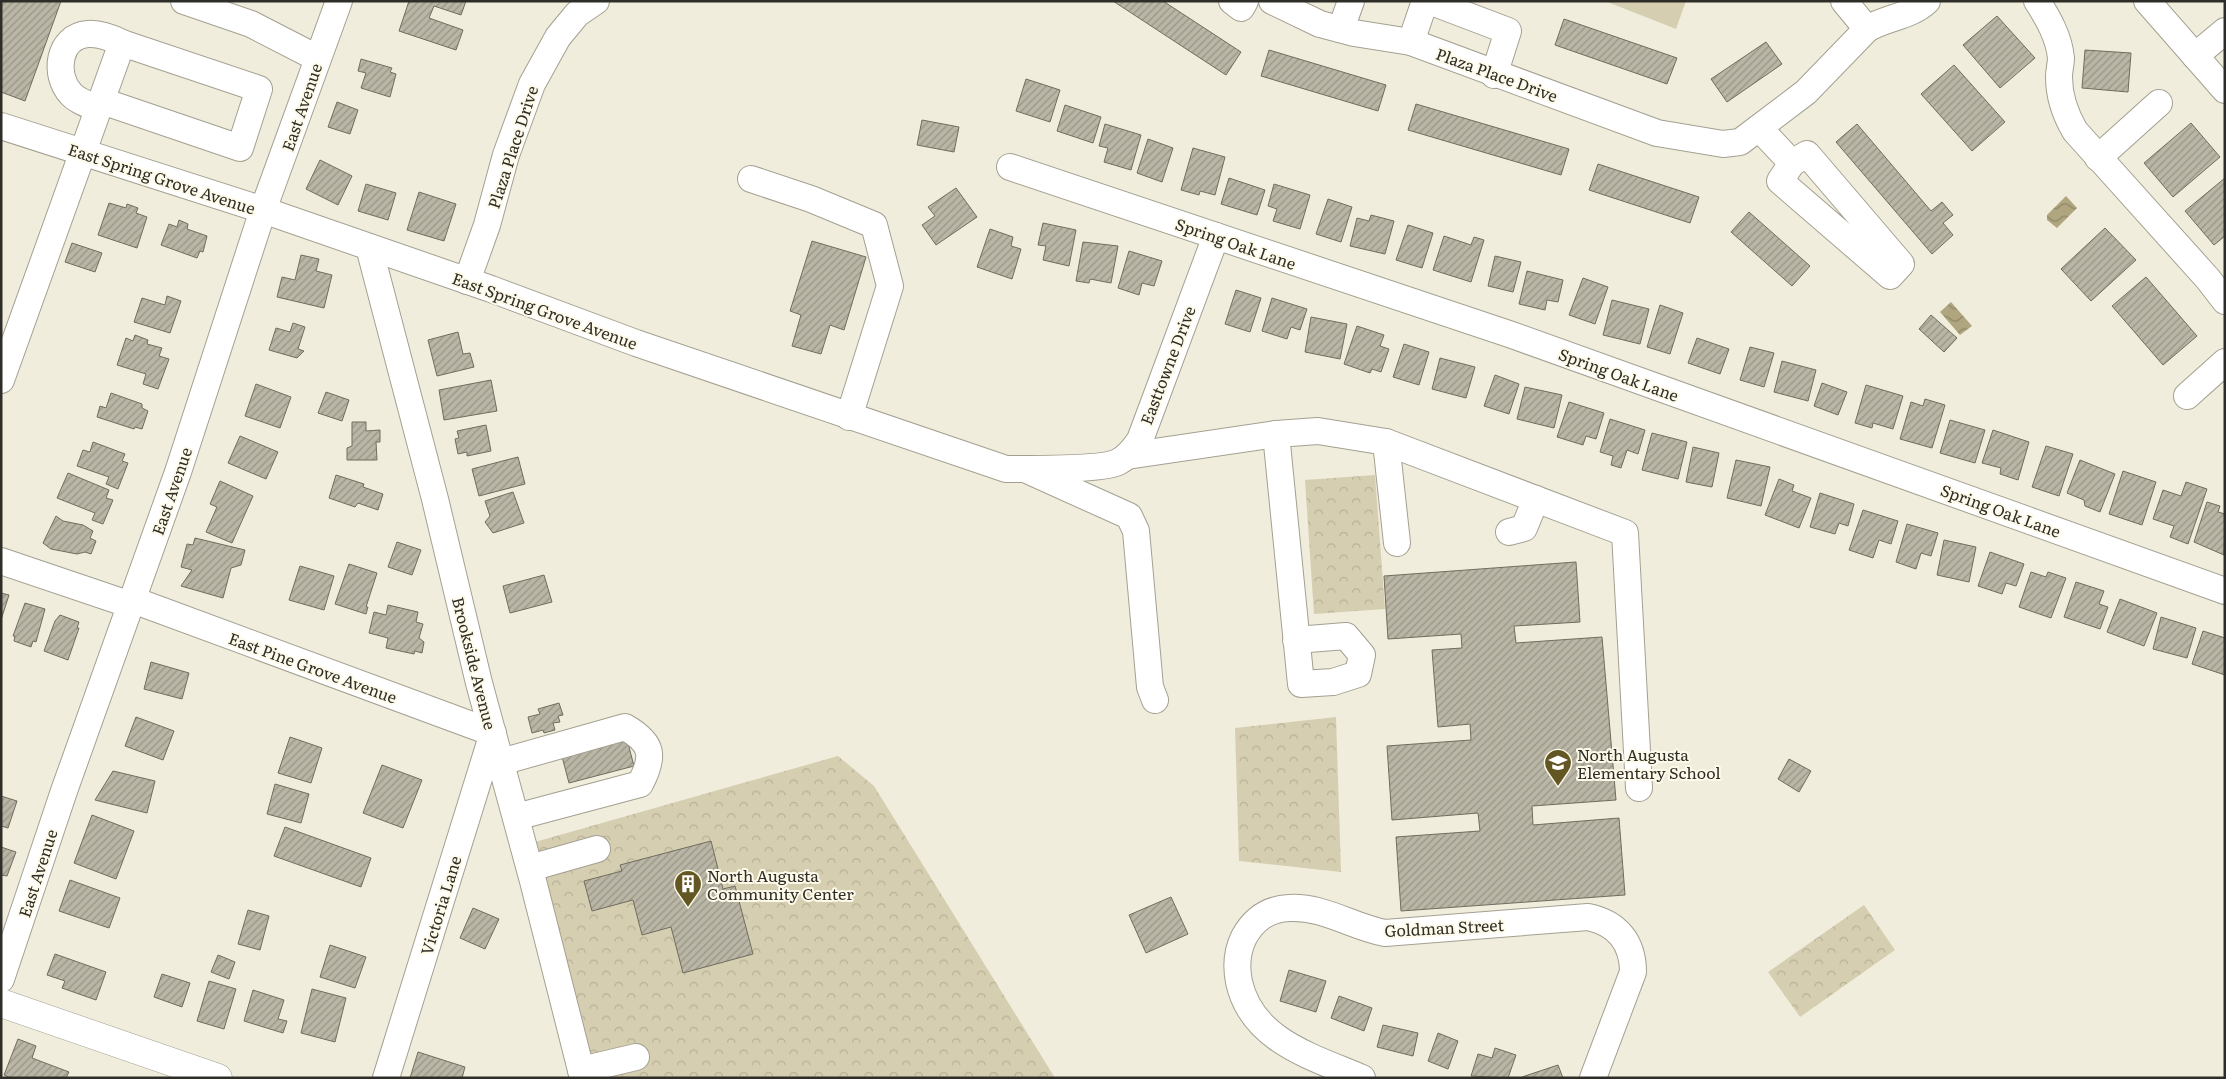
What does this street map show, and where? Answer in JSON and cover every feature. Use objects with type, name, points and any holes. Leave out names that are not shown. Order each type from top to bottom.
[{"type":"main road","points":[[1,1003],[218,1078]]},
{"type":"street","points":[[184,1],[251,24],[318,58]]},
{"type":"street","name":"East Avenue","points":[[1,979],[64,791],[178,472],[263,210],[301,112],[339,1]]},
{"type":"street","name":"Plaza Place Drive","points":[[467,281],[487,226],[506,155],[532,84],[558,38],[577,14],[596,1]]},
{"type":"street","points":[[1232,1],[1241,8],[1245,1]]},
{"type":"street","name":"Plaza Place Drive","points":[[1272,1],[1320,24],[1341,30],[1410,42],[1494,75],[1657,133],[1723,144],[1740,142],[1758,128]]},
{"type":"street","points":[[1341,30],[1351,1]]},
{"type":"street","points":[[1410,42],[1427,1],[1508,31],[1494,75]]},
{"type":"street","points":[[1844,1],[1867,30]]},
{"type":"street","points":[[1792,163],[1758,128],[1806,92],[1867,30],[1878,22],[1916,11],[1927,1]]},
{"type":"street","points":[[2037,1],[2053,28],[2058,44],[2061,59],[2059,86],[2067,118],[2075,132],[2208,279],[2225,301]]},
{"type":"street","points":[[2146,1],[2225,90]]},
{"type":"street","points":[[2195,56],[2225,31]]},
{"type":"street","points":[[88,34],[100,35],[122,43],[259,90],[240,148],[72,96],[63,85],[59,67],[66,46],[76,38],[88,34]]},
{"type":"street","points":[[1,380],[122,43]]},
{"type":"street","points":[[2098,158],[2159,103]]},
{"type":"street","name":"East Spring Grove Avenue","points":[[1,126],[263,210],[467,281],[636,343],[1006,469],[1112,464],[1127,456]]},
{"type":"street","points":[[1807,154],[1901,264],[1890,276],[1780,181],[1792,163],[1807,154]]},
{"type":"street","name":"Spring Oak Lane","points":[[1010,167],[1512,335],[2225,591]]},
{"type":"street","points":[[751,179],[874,225],[890,286],[849,417]]},
{"type":"street","name":"Easttowne Drive","points":[[1127,456],[1140,440],[1216,236]]},
{"type":"street","name":"Brookside Avenue","points":[[369,247],[582,1074]]},
{"type":"street","points":[[2186,396],[2225,362]]},
{"type":"street","points":[[1127,456],[1276,434],[1318,431],[1386,442],[1624,533],[1639,788]]},
{"type":"street","points":[[1276,434],[1296,640]]},
{"type":"street","points":[[1386,442],[1397,543]]},
{"type":"street","points":[[1024,469],[1129,516],[1136,531],[1150,687],[1155,700]]},
{"type":"street","points":[[1509,532],[1524,528],[1536,499]]},
{"type":"street","name":"East Pine Grove Avenue","points":[[1,561],[132,602],[493,733]]},
{"type":"street","points":[[501,762],[625,727],[641,736],[650,750],[648,769],[640,784],[516,817]]},
{"type":"street","name":"Victoria Lane","points":[[386,1078],[493,733]]},
{"type":"street","points":[[530,868],[597,849]]},
{"type":"street","name":"Goldman Street","points":[[1362,1078],[1312,1057],[1270,1034],[1252,1016],[1240,988],[1237,963],[1243,940],[1248,930],[1265,913],[1288,908],[1317,910],[1367,929],[1384,933],[1588,917],[1610,924],[1626,939],[1632,956],[1633,972],[1593,1078]]},
{"type":"street","points":[[582,1074],[636,1057]]},
{"type":"green space","points":[[1605,1],[1686,1],[1676,29]]},
{"type":"green space","points":[[1375,475],[1385,609],[1314,614],[1305,480]]},
{"type":"green space","points":[[1336,717],[1341,872],[1239,861],[1235,728]]},
{"type":"green space","points":[[838,756],[874,786],[1055,1078],[588,1078],[528,844]]},
{"type":"green space","points":[[1864,905],[1895,950],[1800,1017],[1768,972]]},
{"type":"water","points":[[2066,196],[2077,208],[2057,228],[2047,220],[2047,215]]},
{"type":"water","points":[[1951,302],[1972,326],[1960,335],[1940,312]]},
{"type":"building","points":[[1,1],[61,1],[25,101],[1,92]]},
{"type":"building","points":[[409,1],[466,1],[461,15],[434,6],[429,18],[463,30],[456,50],[399,31]]},
{"type":"building","points":[[1113,1],[1163,1],[1241,52],[1226,75]]},
{"type":"building","points":[[1997,16],[2035,58],[2000,88],[1963,45]]},
{"type":"building","points":[[1564,19],[1677,58],[1667,84],[1555,45]]},
{"type":"building","points":[[1766,42],[1782,64],[1727,102],[1711,79]]},
{"type":"building","points":[[1269,50],[1386,85],[1378,111],[1261,76]]},
{"type":"building","points":[[2085,50],[2131,53],[2128,92],[2082,88]]},
{"type":"building","points":[[361,59],[392,68],[390,72],[396,74],[390,97],[361,88],[366,73],[358,71]]},
{"type":"building","points":[[1954,65],[2005,122],[1972,151],[1921,94]]},
{"type":"building","points":[[1026,79],[1060,90],[1050,122],[1016,111]]},
{"type":"building","points":[[337,102],[358,110],[350,134],[328,127]]},
{"type":"building","points":[[1416,104],[1569,149],[1561,175],[1408,130]]},
{"type":"building","points":[[1065,105],[1101,117],[1093,143],[1057,131]]},
{"type":"building","points":[[922,120],[959,127],[954,152],[917,145]]},
{"type":"building","points":[[2191,123],[2220,157],[2173,197],[2144,163]]},
{"type":"building","points":[[1105,124],[1141,135],[1131,170],[1104,162],[1108,148],[1099,146]]},
{"type":"building","points":[[1857,124],[1931,211],[1942,202],[1953,215],[1943,223],[1953,235],[1932,254],[1836,142]]},
{"type":"building","points":[[1148,139],[1173,148],[1162,182],[1137,173]]},
{"type":"building","points":[[1193,148],[1225,157],[1215,195],[1200,191],[1199,195],[1181,190]]},
{"type":"building","points":[[320,160],[352,176],[338,205],[306,189]]},
{"type":"building","points":[[1598,164],[1699,197],[1690,223],[1589,190]]},
{"type":"building","points":[[1229,178],[1265,190],[1257,215],[1221,204]]},
{"type":"building","points":[[2225,178],[2225,236],[2214,245],[2185,211]]},
{"type":"building","points":[[366,184],[396,193],[388,220],[358,211]]},
{"type":"building","points":[[1274,184],[1310,195],[1300,229],[1273,221],[1277,209],[1268,206]]},
{"type":"building","points":[[956,188],[977,217],[936,245],[922,225],[935,216],[928,207]]},
{"type":"building","points":[[419,192],[456,204],[444,241],[407,230]]},
{"type":"building","points":[[1328,199],[1352,207],[1341,242],[1316,234]]},
{"type":"building","points":[[109,203],[126,208],[127,204],[138,208],[136,213],[147,217],[137,248],[98,235]]},
{"type":"building","points":[[1749,212],[1810,266],[1792,286],[1731,232]]},
{"type":"building","points":[[1371,215],[1394,221],[1385,254],[1350,246],[1357,218],[1369,221]]},
{"type":"building","points":[[179,220],[188,224],[187,229],[207,236],[203,252],[200,251],[197,258],[161,245],[169,224],[177,227]]},
{"type":"building","points":[[1043,223],[1076,230],[1069,266],[1043,260],[1046,246],[1038,245]]},
{"type":"building","points":[[1408,225],[1433,233],[1422,268],[1396,260]]},
{"type":"building","points":[[2105,228],[2136,260],[2091,301],[2061,269]]},
{"type":"building","points":[[990,229],[1013,237],[1011,246],[1021,249],[1012,279],[977,267]]},
{"type":"building","points":[[1444,236],[1471,245],[1474,237],[1484,240],[1471,282],[1433,270]]},
{"type":"building","points":[[812,241],[866,257],[844,330],[830,325],[821,354],[792,346],[801,315],[790,311]]},
{"type":"building","points":[[1083,242],[1118,246],[1111,283],[1090,279],[1089,283],[1076,281]]},
{"type":"building","points":[[72,243],[102,253],[95,272],[65,262]]},
{"type":"building","points":[[1129,251],[1162,261],[1154,286],[1142,283],[1139,295],[1118,288]]},
{"type":"building","points":[[301,255],[319,259],[316,271],[332,275],[324,308],[277,297],[282,277],[295,280]]},
{"type":"building","points":[[1495,256],[1521,262],[1513,292],[1488,286]]},
{"type":"building","points":[[1527,271],[1563,280],[1558,302],[1547,300],[1545,310],[1519,304]]},
{"type":"building","points":[[2146,277],[2197,336],[2163,365],[2112,306]]},
{"type":"building","points":[[1583,278],[1608,287],[1595,324],[1569,315]]},
{"type":"building","points":[[1236,290],[1261,298],[1250,332],[1225,324]]},
{"type":"building","points":[[167,296],[181,301],[170,333],[134,322],[142,298],[165,305]]},
{"type":"building","points":[[1272,298],[1307,309],[1300,330],[1291,327],[1287,339],[1262,331]]},
{"type":"building","points":[[1612,300],[1649,309],[1640,344],[1603,335]]},
{"type":"building","points":[[1660,305],[1683,313],[1670,354],[1647,347]]},
{"type":"building","points":[[1931,315],[1957,338],[1944,352],[1919,329]]},
{"type":"building","points":[[1311,317],[1347,324],[1340,359],[1305,352]]},
{"type":"building","points":[[293,323],[305,327],[298,349],[304,351],[297,358],[269,350],[276,328],[290,332]]},
{"type":"building","points":[[1357,326],[1384,335],[1380,346],[1389,349],[1381,372],[1372,369],[1370,373],[1344,364]]},
{"type":"building","points":[[458,332],[463,354],[470,353],[474,367],[437,376],[428,340]]},
{"type":"building","points":[[135,335],[148,340],[147,344],[162,348],[159,356],[169,359],[158,389],[143,384],[146,374],[117,365],[126,338],[133,341]]},
{"type":"building","points":[[1697,338],[1729,349],[1720,374],[1688,363]]},
{"type":"building","points":[[1404,344],[1429,352],[1419,385],[1393,377]]},
{"type":"building","points":[[1750,347],[1774,353],[1764,387],[1740,380]]},
{"type":"building","points":[[1440,358],[1475,367],[1466,398],[1432,389]]},
{"type":"building","points":[[1782,361],[1816,370],[1808,401],[1774,392]]},
{"type":"building","points":[[1495,375],[1519,384],[1509,414],[1484,406]]},
{"type":"building","points":[[491,380],[497,411],[444,420],[439,390]]},
{"type":"building","points":[[1822,383],[1847,392],[1838,415],[1814,406]]},
{"type":"building","points":[[256,384],[291,397],[280,428],[245,416]]},
{"type":"building","points":[[1866,385],[1903,396],[1893,429],[1873,423],[1872,428],[1855,423]]},
{"type":"building","points":[[1525,387],[1562,395],[1554,428],[1517,419]]},
{"type":"building","points":[[326,392],[349,400],[342,421],[318,413]]},
{"type":"building","points":[[111,393],[142,404],[142,408],[148,411],[142,429],[135,427],[134,429],[97,417],[100,406],[106,408]]},
{"type":"building","points":[[1925,399],[1945,405],[1932,448],[1900,439],[1911,402],[1923,406]]},
{"type":"building","points":[[1569,402],[1604,413],[1596,439],[1586,436],[1583,445],[1557,437]]},
{"type":"building","points":[[1610,419],[1645,430],[1638,454],[1627,450],[1621,468],[1611,465],[1613,456],[1600,452]]},
{"type":"building","points":[[1950,420],[1985,430],[1975,463],[1940,453]]},
{"type":"building","points":[[352,422],[366,422],[366,431],[380,430],[380,442],[376,442],[377,460],[347,460],[347,448],[352,446]]},
{"type":"building","points":[[486,425],[491,451],[467,456],[467,452],[458,454],[455,439],[459,438],[457,431]]},
{"type":"building","points":[[1993,430],[2029,442],[2018,480],[2000,474],[2001,468],[1982,463]]},
{"type":"building","points":[[1652,433],[1687,442],[1678,479],[1642,470]]},
{"type":"building","points":[[240,436],[278,452],[266,479],[228,463]]},
{"type":"building","points":[[93,442],[125,454],[122,461],[128,463],[118,489],[106,484],[109,477],[77,466],[83,450],[90,452]]},
{"type":"building","points":[[2046,446],[2073,454],[2059,496],[2032,487]]},
{"type":"building","points":[[1693,447],[1719,453],[1712,487],[1686,482]]},
{"type":"building","points":[[518,457],[525,484],[479,496],[472,469]]},
{"type":"building","points":[[1736,460],[1770,467],[1761,506],[1727,498]]},
{"type":"building","points":[[2080,460],[2115,474],[2100,512],[2085,506],[2084,500],[2067,493]]},
{"type":"building","points":[[2123,471],[2156,482],[2142,525],[2109,514]]},
{"type":"building","points":[[68,473],[109,490],[106,498],[113,500],[103,524],[92,520],[95,513],[57,498]]},
{"type":"building","points":[[336,475],[364,484],[363,487],[383,494],[378,510],[358,503],[355,507],[329,498]]},
{"type":"building","points":[[1779,479],[1794,485],[1792,491],[1811,498],[1799,528],[1765,515]]},
{"type":"building","points":[[220,481],[253,496],[232,543],[206,532],[217,507],[210,504]]},
{"type":"building","points":[[2186,482],[2207,489],[2188,544],[2170,537],[2174,526],[2153,519],[2163,490],[2181,496]]},
{"type":"building","points":[[513,492],[524,523],[493,533],[485,522],[490,516],[485,501]]},
{"type":"building","points":[[1820,493],[1854,504],[1848,526],[1839,523],[1835,534],[1810,527]]},
{"type":"building","points":[[2207,502],[2220,506],[2218,512],[2225,514],[2224,555],[2194,542]]},
{"type":"building","points":[[1863,510],[1898,521],[1891,544],[1879,540],[1873,558],[1849,550]]},
{"type":"building","points":[[56,516],[63,521],[83,525],[93,531],[90,538],[96,541],[91,554],[85,552],[77,554],[51,549],[43,543]]},
{"type":"building","points":[[1907,524],[1938,533],[1931,556],[1921,553],[1916,569],[1896,562]]},
{"type":"building","points":[[195,538],[245,550],[241,565],[231,568],[223,598],[181,586],[192,570],[181,567],[187,544],[193,545]]},
{"type":"building","points":[[1944,540],[1976,547],[1969,582],[1937,575]]},
{"type":"building","points":[[397,542],[421,550],[412,575],[388,567]]},
{"type":"building","points":[[1990,552],[2024,564],[2016,586],[2006,583],[2002,594],[1978,586]]},
{"type":"building","points":[[1576,562],[1580,622],[1514,626],[1516,643],[1602,637],[1616,800],[1532,806],[1533,825],[1619,818],[1625,895],[1401,911],[1396,837],[1480,831],[1478,813],[1392,820],[1387,746],[1471,740],[1470,724],[1438,727],[1432,650],[1462,648],[1461,634],[1388,639],[1384,576]]},
{"type":"building","points":[[349,564],[377,573],[366,607],[368,607],[366,614],[335,604]]},
{"type":"building","points":[[300,566],[334,576],[324,610],[289,600]]},
{"type":"building","points":[[2031,572],[2046,577],[2048,572],[2066,578],[2051,618],[2019,607]]},
{"type":"building","points":[[544,575],[552,602],[510,613],[503,586]]},
{"type":"building","points":[[2076,582],[2104,591],[2099,604],[2108,607],[2100,629],[2064,617]]},
{"type":"building","points":[[1,593],[9,595],[1,620]]},
{"type":"building","points":[[2120,599],[2157,613],[2144,646],[2107,632]]},
{"type":"building","points":[[25,603],[45,609],[36,642],[33,641],[31,647],[14,641],[15,636],[13,636]]},
{"type":"building","points":[[388,605],[418,612],[416,622],[423,624],[419,638],[424,642],[422,653],[415,651],[414,654],[386,648],[388,638],[369,633],[374,612],[386,615]]},
{"type":"building","points":[[60,615],[79,622],[77,628],[79,628],[68,660],[44,651],[55,621]]},
{"type":"building","points":[[2161,617],[2196,628],[2187,658],[2153,649]]},
{"type":"building","points":[[2203,631],[2225,638],[2225,675],[2192,664]]},
{"type":"building","points":[[151,662],[189,673],[182,699],[144,689]]},
{"type":"building","points":[[559,703],[563,715],[558,716],[560,722],[553,723],[555,730],[544,733],[543,730],[532,733],[528,717],[540,714],[538,709]]},
{"type":"building","points":[[136,717],[174,731],[163,760],[125,746]]},
{"type":"building","points":[[625,732],[634,766],[569,783],[560,749]]},
{"type":"building","points":[[290,737],[322,748],[311,783],[278,773]]},
{"type":"building","points":[[1789,759],[1811,771],[1799,792],[1778,779]]},
{"type":"building","points":[[382,765],[422,780],[403,828],[363,813]]},
{"type":"building","points":[[113,771],[155,781],[147,813],[95,800]]},
{"type":"building","points":[[275,784],[309,794],[301,823],[267,814]]},
{"type":"building","points":[[1,796],[17,801],[8,828],[1,826]]},
{"type":"building","points":[[92,815],[134,831],[116,879],[74,863]]},
{"type":"building","points":[[285,827],[371,858],[361,887],[274,856]]},
{"type":"building","name":"North Augusta Community Center","points":[[711,841],[723,889],[735,886],[753,954],[683,973],[671,927],[642,935],[633,900],[592,911],[584,881],[622,871],[620,865]]},
{"type":"building","points":[[1,847],[16,852],[7,876],[1,875]]},
{"type":"building","points":[[70,880],[120,898],[109,928],[59,911]]},
{"type":"building","points":[[1171,897],[1188,934],[1146,953],[1129,915]]},
{"type":"building","points":[[473,908],[499,919],[485,949],[460,938]]},
{"type":"building","points":[[248,910],[269,916],[260,950],[238,944]]},
{"type":"building","points":[[330,945],[366,957],[355,988],[320,977]]},
{"type":"building","points":[[55,954],[106,972],[96,1000],[62,988],[65,981],[47,975]]},
{"type":"building","points":[[218,955],[235,962],[229,979],[211,972]]},
{"type":"building","points":[[1289,970],[1326,981],[1316,1012],[1280,1001]]},
{"type":"building","points":[[162,974],[190,983],[182,1007],[154,997]]},
{"type":"building","points":[[209,981],[236,989],[224,1029],[197,1021]]},
{"type":"building","points":[[312,989],[346,998],[335,1042],[301,1033]]},
{"type":"building","points":[[253,990],[284,1000],[278,1019],[287,1021],[283,1033],[244,1021]]},
{"type":"building","points":[[1339,996],[1372,1008],[1364,1031],[1331,1018]]},
{"type":"building","points":[[1383,1025],[1418,1033],[1413,1056],[1377,1047]]},
{"type":"building","points":[[1438,1033],[1458,1041],[1448,1069],[1428,1061]]},
{"type":"building","points":[[18,1039],[36,1046],[32,1058],[69,1072],[66,1078],[11,1078],[4,1075]]},
{"type":"building","points":[[1495,1048],[1516,1055],[1508,1078],[1471,1076],[1478,1054],[1492,1058]]},
{"type":"building","points":[[418,1052],[465,1067],[462,1078],[410,1078]]},
{"type":"building","points":[[1558,1065],[1563,1078],[1522,1077]]},
{"type":"place","name":"North Augusta Elementary School","points":[[1558,787]]},
{"type":"place","name":"North Augusta Community Center","points":[[688,908]]}]
